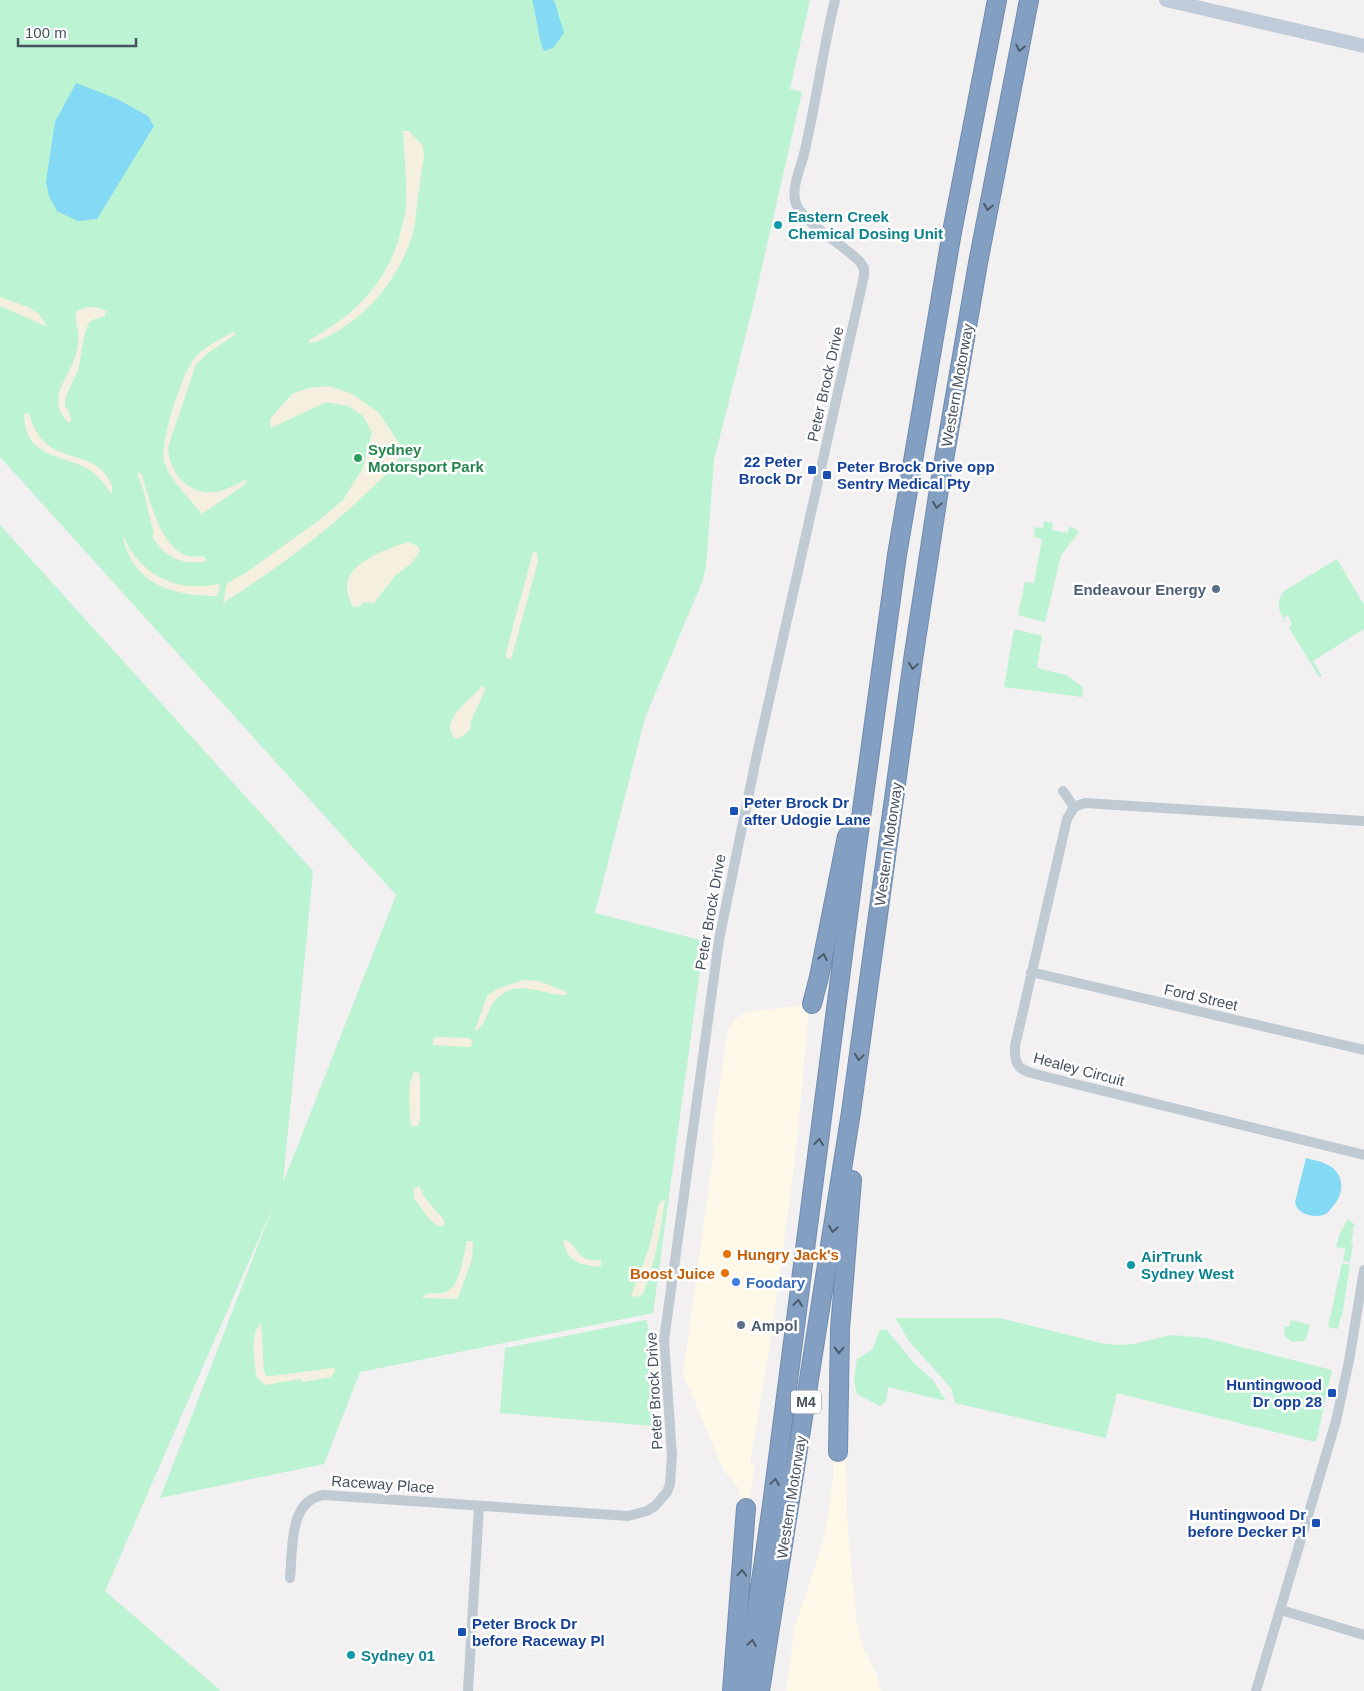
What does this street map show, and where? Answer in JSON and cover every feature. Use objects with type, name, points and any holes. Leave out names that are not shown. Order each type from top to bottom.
[{"type":"highway","name":"Western Motorway","points":[[744,1691],[782,1427],[879,680],[907,492],[965,158],[997,0]]},
{"type":"highway","name":"Western Motorway","points":[[760,1691],[851,1112],[939,489],[978,264],[1029,0]]},
{"type":"highway","points":[[812,1004],[844,854],[859,758],[879,680]]},
{"type":"highway","points":[[838,1452],[840,1329],[857,1120],[851,1112]]},
{"type":"highway","points":[[732,1691],[746,1508]]},
{"type":"highway","points":[[770,1691],[776,1636],[778,1576]]},
{"type":"main road","points":[[1166,0],[1364,46]]},
{"type":"main road","points":[[1208,0],[1364,36]]},
{"type":"street","name":"Peter Brock Drive","points":[[479,1506],[628,1516],[647,1511],[655,1506],[667,1492],[670,1484],[672,1455],[664,1340],[719,940],[757,754],[864,276],[864,268],[860,262],[810,222],[797,206],[794,199],[835,0]]},
{"type":"street","points":[[1063,791],[1074,807],[1085,803],[1364,821]]},
{"type":"street","name":"Healey Circuit","points":[[1074,807],[1067,819],[1031,972],[1015,1046],[1014,1058],[1017,1065],[1023,1070],[1047,1077],[1364,1155]]},
{"type":"street","name":"Ford Street","points":[[1031,972],[1364,1050]]},
{"type":"street","points":[[1256,1691],[1341,1400],[1364,1270]]},
{"type":"street","name":"Raceway Place","points":[[290,1578],[296,1520],[302,1507],[314,1496],[324,1495],[479,1506]]},
{"type":"street","points":[[468,1691],[479,1506]]},
{"type":"street","points":[[1281,1610],[1364,1635]]},
{"type":"shaded area","points":[[810,996],[796,1152],[774,1318],[750,1464],[755,1465],[748,1510],[744,1509],[738,1487],[724,1471],[683,1374],[714,1149],[712,1137],[728,1029],[735,1019],[746,1012],[797,1006]]},
{"type":"shaded area","points":[[845,1451],[848,1532],[857,1624],[865,1652],[877,1675],[881,1691],[786,1691],[795,1625],[814,1570],[829,1512],[833,1476],[833,1452]]},
{"type":"green space","points":[[0,0],[810,0],[790,89],[802,92],[753,306],[714,460],[706,567],[702,582],[645,718],[595,913],[704,941],[653,1313],[360,1372],[324,1464],[160,1498],[274,1204],[105,1591],[221,1691],[0,1691],[0,525],[313,871],[283,1183],[396,895],[0,457]]},
{"type":"green space","points":[[1044,521],[1053,523],[1052,530],[1068,533],[1069,527],[1079,532],[1061,555],[1045,622],[1018,615],[1025,582],[1034,583],[1042,539],[1034,537],[1035,527],[1043,528]]},
{"type":"green space","points":[[1337,559],[1364,605],[1364,629],[1313,661],[1322,676],[1319,677],[1289,628],[1292,624],[1288,615],[1284,618],[1285,622],[1279,603],[1284,591]]},
{"type":"green space","points":[[1014,629],[1042,636],[1037,668],[1066,675],[1083,687],[1082,697],[1004,687]]},
{"type":"green space","points":[[1348,1219],[1355,1225],[1349,1232],[1354,1228],[1350,1262],[1343,1261],[1346,1246],[1345,1249],[1336,1247],[1340,1233]]},
{"type":"green space","points":[[1342,1263],[1350,1265],[1342,1316],[1338,1329],[1328,1327]]},
{"type":"green space","points":[[896,1318],[1000,1318],[1115,1345],[1134,1344],[1171,1335],[1206,1338],[1332,1370],[1316,1442],[1117,1393],[1106,1438],[955,1403],[951,1388],[908,1340]]},
{"type":"green space","points":[[646,1320],[648,1326],[653,1426],[500,1413],[505,1348]]},
{"type":"green space","points":[[1291,1320],[1310,1325],[1304,1341],[1292,1342],[1285,1337],[1284,1326],[1289,1327]]},
{"type":"green space","points":[[886,1329],[914,1363],[933,1380],[946,1401],[888,1387],[886,1401],[880,1406],[857,1394],[854,1380],[857,1359],[872,1350],[880,1330]]},
{"type":"sand","points":[[403,131],[409,131],[423,146],[424,157],[414,230],[406,251],[387,286],[360,315],[327,337],[309,344],[309,340],[342,319],[369,294],[380,279],[397,245],[406,209]]},
{"type":"sand","points":[[0,297],[28,307],[39,314],[48,327],[0,306]]},
{"type":"sand","points":[[87,307],[100,308],[106,311],[104,317],[92,321],[87,327],[78,370],[65,402],[65,407],[68,409],[71,420],[69,423],[62,414],[59,396],[77,350],[76,314],[77,311]]},
{"type":"sand","points":[[233,332],[236,334],[208,353],[196,364],[168,447],[169,457],[177,475],[183,482],[199,491],[220,491],[245,480],[246,482],[243,486],[202,514],[175,482],[166,468],[164,451],[166,438],[179,389],[191,363],[205,348]]},
{"type":"sand","points":[[331,386],[351,393],[379,413],[404,451],[382,478],[326,529],[276,567],[223,603],[227,583],[244,574],[318,521],[343,500],[363,468],[372,432],[362,415],[348,406],[326,402],[271,428],[270,419],[292,394],[309,388]]},
{"type":"sand","points":[[29,413],[37,433],[46,443],[61,452],[86,460],[101,469],[111,483],[112,494],[92,471],[37,447],[30,439],[26,428],[24,414]]},
{"type":"sand","points":[[137,473],[141,473],[155,517],[173,547],[186,555],[204,556],[207,561],[182,561],[168,554],[157,543],[152,536],[154,534]]},
{"type":"sand","points":[[123,537],[140,562],[150,571],[174,583],[188,586],[218,584],[220,586],[217,596],[186,594],[171,590],[146,577],[128,553]]},
{"type":"sand","points":[[408,542],[418,546],[420,551],[412,563],[395,576],[374,603],[365,602],[358,607],[352,606],[347,583],[350,575],[356,568],[372,556]]},
{"type":"sand","points":[[535,551],[538,562],[511,659],[506,658],[532,555]]},
{"type":"sand","points":[[482,686],[486,688],[471,721],[470,730],[460,738],[455,739],[450,725],[453,718]]},
{"type":"sand","points":[[524,980],[539,981],[567,993],[566,995],[557,995],[530,989],[513,989],[496,999],[480,1028],[476,1031],[487,996],[499,988]]},
{"type":"sand","points":[[436,1037],[470,1038],[473,1043],[470,1047],[433,1045],[433,1039]]},
{"type":"sand","points":[[415,1071],[420,1076],[420,1120],[418,1126],[411,1126],[409,1105],[410,1082]]},
{"type":"sand","points":[[419,1186],[425,1198],[444,1220],[445,1223],[442,1227],[430,1219],[414,1198],[414,1189]]},
{"type":"sand","points":[[665,1200],[657,1248],[647,1283],[643,1294],[638,1297],[631,1296],[650,1245],[658,1207],[661,1201]]},
{"type":"sand","points":[[563,1239],[573,1245],[586,1259],[601,1260],[601,1267],[576,1261],[568,1254]]},
{"type":"sand","points":[[467,1241],[472,1241],[473,1243],[472,1259],[458,1299],[423,1298],[423,1296],[432,1293],[443,1293],[451,1289],[458,1277],[463,1262]]},
{"type":"sand","points":[[261,1323],[264,1371],[266,1376],[333,1368],[335,1370],[331,1377],[303,1382],[300,1379],[265,1385],[256,1376],[254,1356],[255,1334]]},
{"type":"water","points":[[532,0],[553,0],[564,33],[553,48],[544,51],[540,39]]},
{"type":"water","points":[[76,83],[117,99],[148,116],[154,126],[97,219],[78,221],[57,211],[49,196],[46,182],[55,122]]},
{"type":"water","points":[[1306,1158],[1328,1165],[1333,1168],[1340,1178],[1341,1189],[1338,1200],[1323,1215],[1314,1216],[1306,1214],[1296,1206],[1295,1202]]},
{"type":"place","name":"Eastern Creek Chemical Dosing Unit","points":[[778,225]]},
{"type":"place","name":"Sydney Motorsport Park","points":[[358,458]]},
{"type":"place","name":"22 Peter Brock Dr","points":[[812,470]]},
{"type":"place","name":"Peter Brock Drive opp Sentry Medical Pty","points":[[827,475]]},
{"type":"place","name":"Endeavour Energy","points":[[1216,589]]},
{"type":"place","name":"Peter Brock Dr after Udogie Lane","points":[[734,811]]},
{"type":"place","name":"Hungry Jack's","points":[[727,1254]]},
{"type":"place","name":"AirTrunk Sydney West","points":[[1131,1265]]},
{"type":"place","name":"Boost Juice","points":[[725,1273]]},
{"type":"place","name":"Foodary","points":[[736,1282]]},
{"type":"place","name":"Ampol","points":[[741,1325]]},
{"type":"place","name":"Huntingwood Dr opp 28","points":[[1332,1393]]},
{"type":"place","name":"Huntingwood Dr before Decker Pl","points":[[1316,1523]]},
{"type":"place","name":"Peter Brock Dr before Raceway Pl","points":[[462,1632]]},
{"type":"place","name":"Sydney 01","points":[[351,1655]]}]
